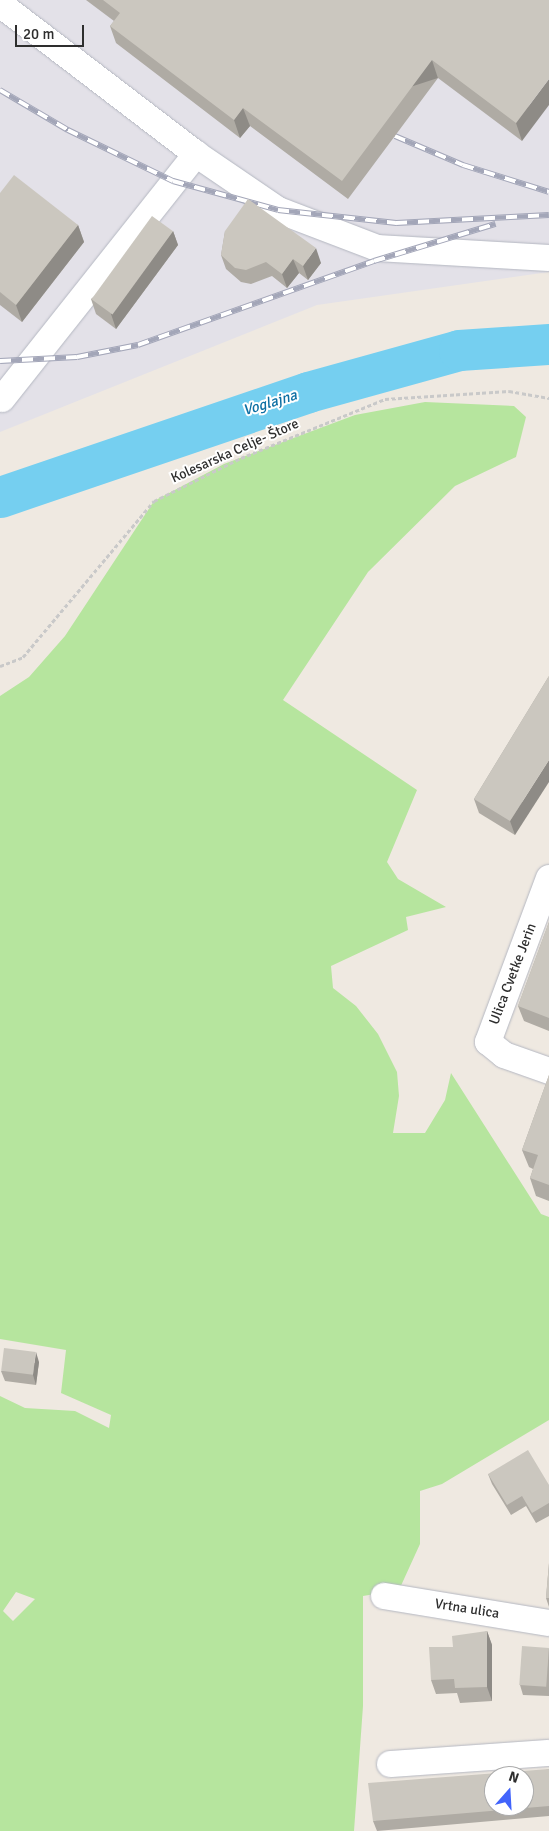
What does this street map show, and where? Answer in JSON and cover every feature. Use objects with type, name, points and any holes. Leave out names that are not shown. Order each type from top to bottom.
[{"type":"street","points":[[0,4],[196,154],[278,210],[376,248],[549,258]]},
{"type":"street","points":[[2,399],[196,154]]},
{"type":"street","name":"Ulica Cvetke Jerin","points":[[549,878],[488,1042],[504,1055],[549,1071]]},
{"type":"street","name":"Vrtna ulica","points":[[384,1596],[549,1623]]},
{"type":"street","points":[[390,1764],[549,1753]]},
{"type":"path","name":"Kolesarska Celje- Štore","points":[[0,666],[23,657],[154,501],[241,458],[385,400],[509,391],[549,398]]},
{"type":"shaded area","points":[[0,0],[549,0],[549,272],[317,305],[0,432]]},
{"type":"green space","points":[[425,402],[514,406],[526,417],[516,457],[455,486],[368,572],[283,700],[417,790],[387,862],[398,879],[446,907],[406,917],[408,930],[331,966],[333,988],[356,1006],[378,1034],[397,1072],[399,1096],[393,1133],[425,1133],[445,1100],[451,1073],[541,1214],[549,1217],[549,1420],[442,1484],[420,1491],[420,1544],[399,1590],[363,1596],[363,1706],[354,1831],[0,1831],[0,1396],[25,1408],[75,1411],[109,1428],[111,1415],[61,1393],[66,1350],[0,1339],[0,696],[29,677],[65,636],[154,501],[224,464],[355,415]],"holes":[[[16,1592],[35,1599],[13,1621],[3,1611]]]},
{"type":"building","points":[[103,0],[549,0],[549,79],[516,123],[432,60],[342,181],[243,108],[234,120],[110,26],[120,13]]},
{"type":"building","points":[[14,175],[78,225],[16,305],[0,292],[0,193]]},
{"type":"building","points":[[248,199],[316,248],[303,266],[293,259],[282,274],[266,262],[246,270],[235,268],[221,255],[225,231]]},
{"type":"building","points":[[152,216],[173,231],[112,315],[91,299]]},
{"type":"building","points":[[549,676],[549,760],[510,821],[474,799]]},
{"type":"building","points":[[549,922],[549,1018],[518,1006]]},
{"type":"building","points":[[549,1075],[549,1185],[530,1178],[538,1155],[522,1150]]},
{"type":"building","points":[[4,1348],[36,1352],[33,1375],[1,1371]]},
{"type":"building","points":[[528,1450],[549,1485],[549,1503],[532,1513],[522,1496],[507,1505],[488,1474]]},
{"type":"building","points":[[549,1563],[549,1598],[546,1598]]},
{"type":"building","points":[[487,1631],[487,1687],[455,1688],[454,1679],[431,1680],[429,1647],[453,1647],[452,1636]]},
{"type":"building","points":[[522,1646],[549,1648],[546,1687],[519,1685]]},
{"type":"building","points":[[549,1769],[549,1806],[534,1807],[534,1770]]},
{"type":"building","points":[[484,1774],[484,1812],[373,1821],[368,1783]]},
{"type":"waterway","name":"Voglajna","points":[[0,497],[308,392],[459,350],[549,344]]},
{"type":"railway","points":[[0,90],[68,130],[173,181],[278,210],[396,223],[549,215]]},
{"type":"railway","points":[[395,136],[463,165],[549,192]]},
{"type":"railway","points":[[0,361],[77,357],[138,345],[374,261],[495,224]]}]
